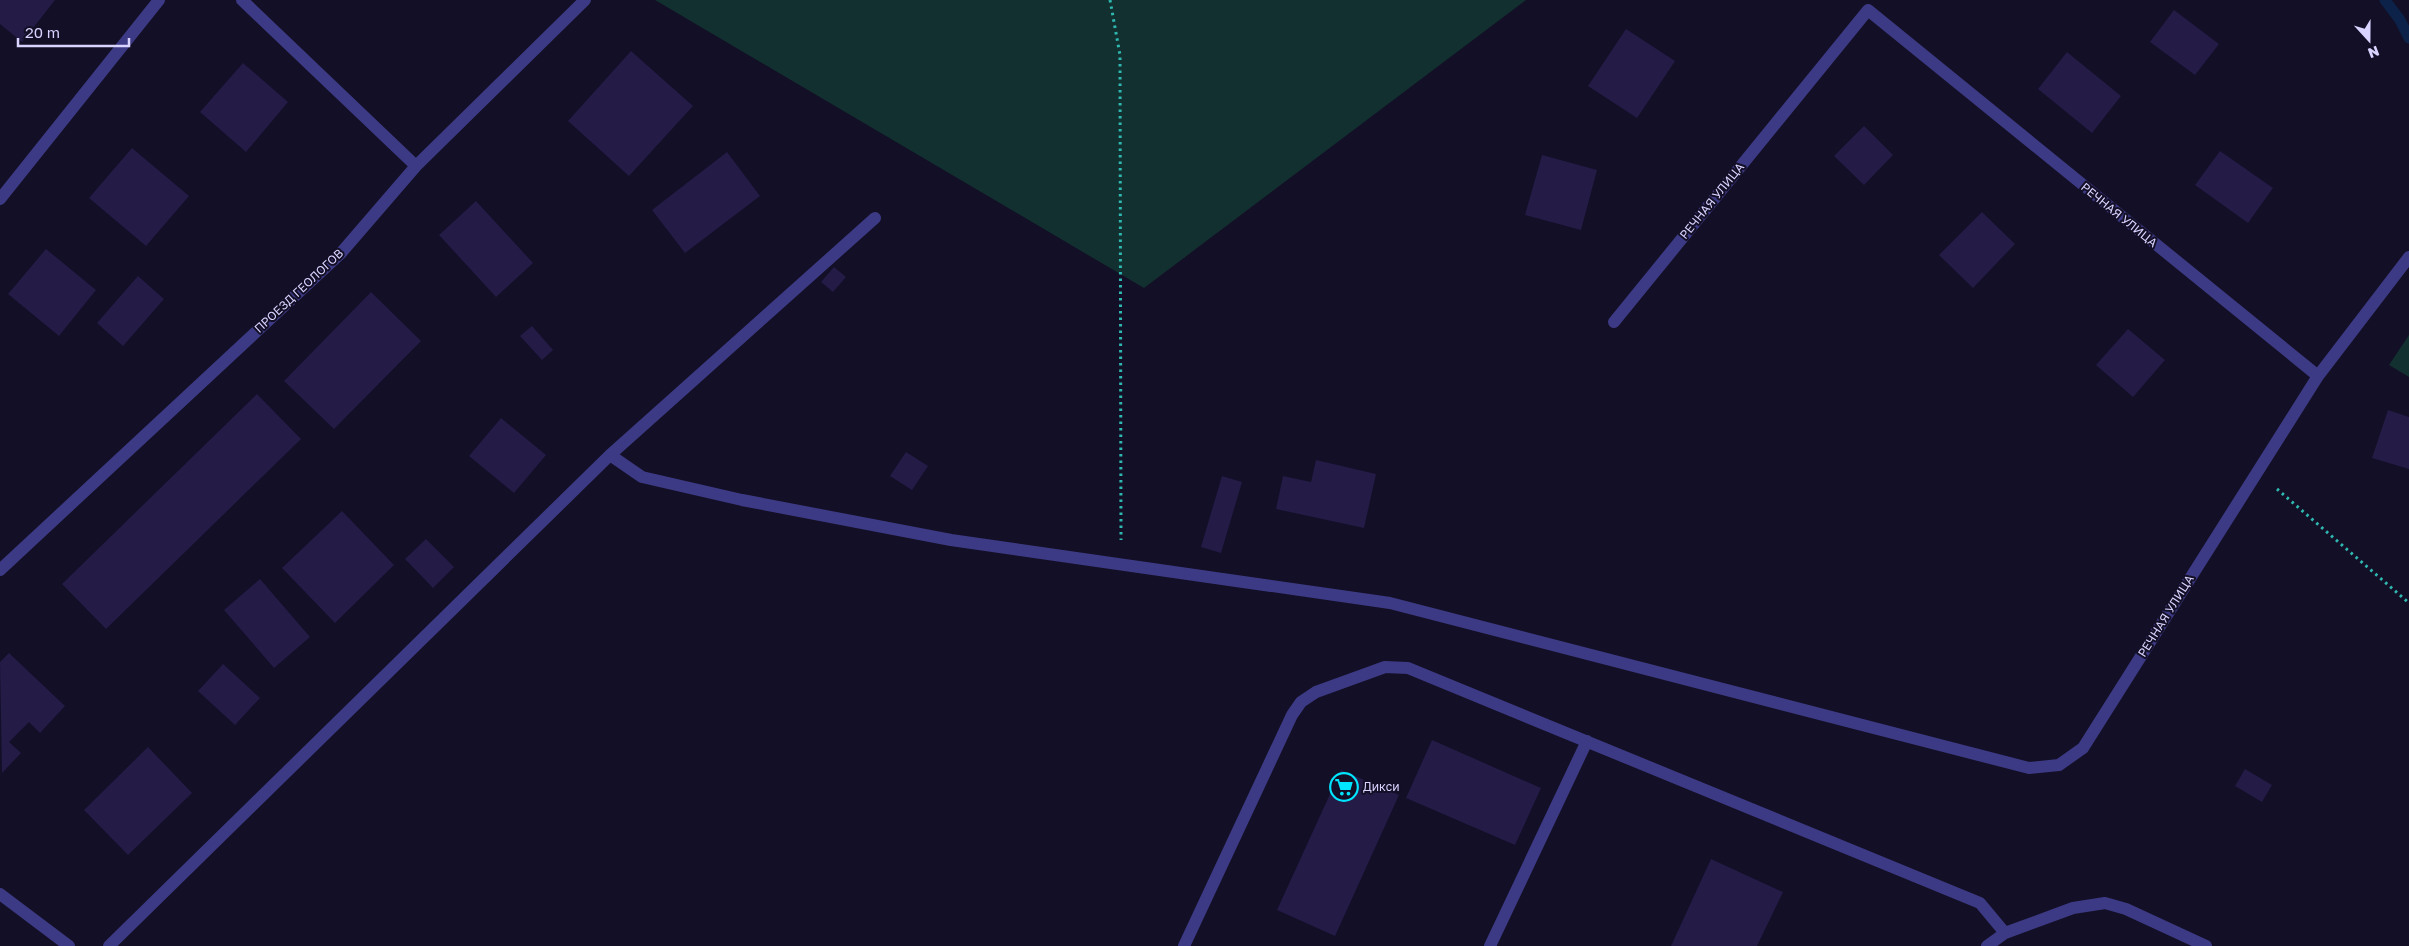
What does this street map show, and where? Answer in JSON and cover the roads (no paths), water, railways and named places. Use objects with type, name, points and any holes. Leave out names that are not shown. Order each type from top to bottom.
[{"type":"street","points":[[0,199],[159,0]]},
{"type":"street","points":[[242,0],[416,166]]},
{"type":"street","name":"ПРОЕЗД ГЕОЛОГОВ","points":[[0,570],[341,253],[416,166],[586,0]]},
{"type":"street","name":"РЕЧНАЯ УЛИЦА","points":[[610,455],[642,477],[742,500],[951,540],[1390,603],[2029,768],[2059,765],[2083,748],[2318,376],[1868,10],[1614,322]]},
{"type":"street","points":[[109,946],[610,455],[876,218]]},
{"type":"street","points":[[2318,376],[2409,257]]},
{"type":"street","points":[[1184,946],[1292,715],[1301,702],[1316,692],[1385,667],[1398,666],[1408,668],[1980,903],[2006,933]]},
{"type":"street","points":[[1490,946],[1587,741]]},
{"type":"street","points":[[0,894],[69,946]]},
{"type":"street","points":[[1987,946],[2006,933],[2073,908],[2104,903],[2126,909],[2206,946]]},
{"type":"waterway","points":[[2385,0],[2400,20],[2409,38]]},
{"type":"place","name":"Дикси","points":[[1344,787]]}]
